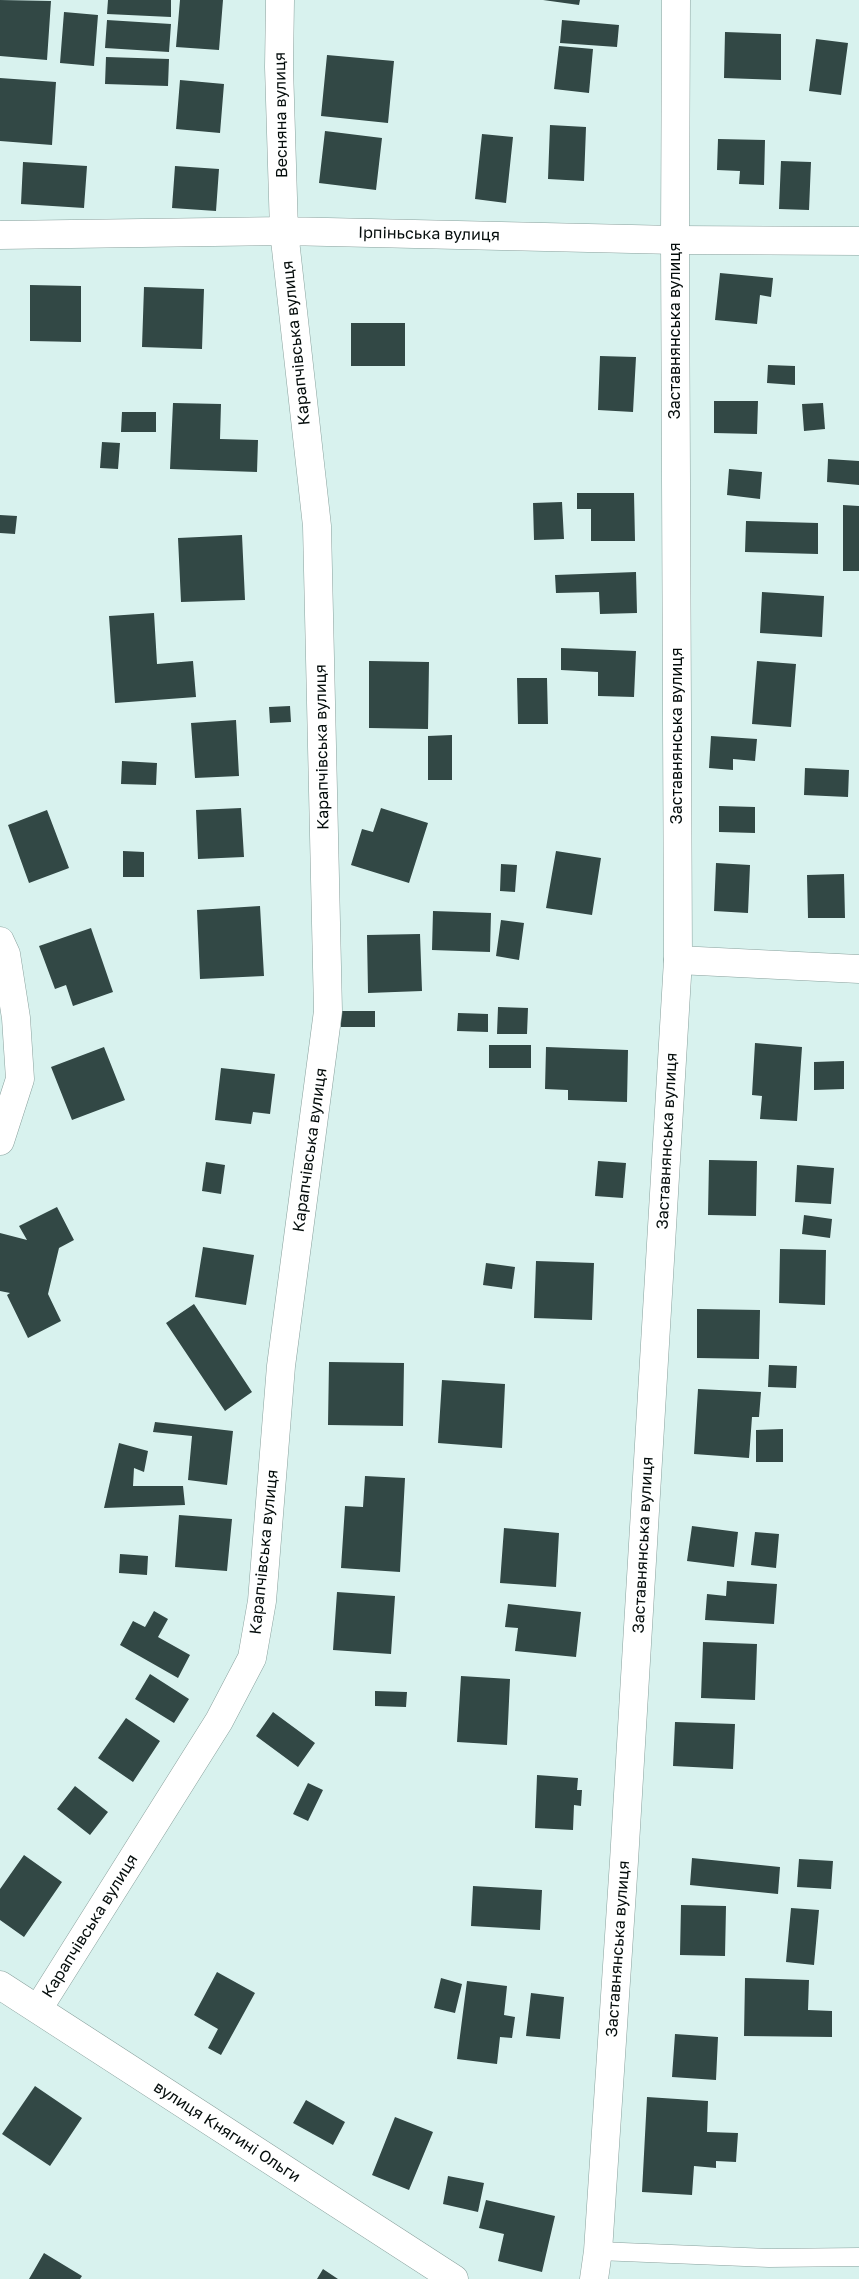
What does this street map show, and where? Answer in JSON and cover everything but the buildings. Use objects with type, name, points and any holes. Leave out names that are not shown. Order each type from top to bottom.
[{"type":"street","name":"Весняна вулиця","points":[[280,0],[278,67],[284,231]]},
{"type":"street","name":"Заставнянська вулиця","points":[[594,2279],[598,2251],[625,1851],[678,960],[676,0]]},
{"type":"street","name":"Ірпіньська вулиця","points":[[0,235],[284,231],[675,240],[859,241]]},
{"type":"street","name":"Карапчівська вулиця","points":[[38,2010],[219,1721],[252,1658],[262,1601],[281,1366],[328,1011],[317,526],[284,231]]},
{"type":"street","points":[[0,941],[6,954],[16,1018],[20,1080],[0,1141]]},
{"type":"street","points":[[678,960],[859,969]]},
{"type":"street","name":"вулиця Княгині Ольги","points":[[0,1985],[454,2279]]},
{"type":"lane","points":[[598,2251],[769,2258],[859,2256]]}]
